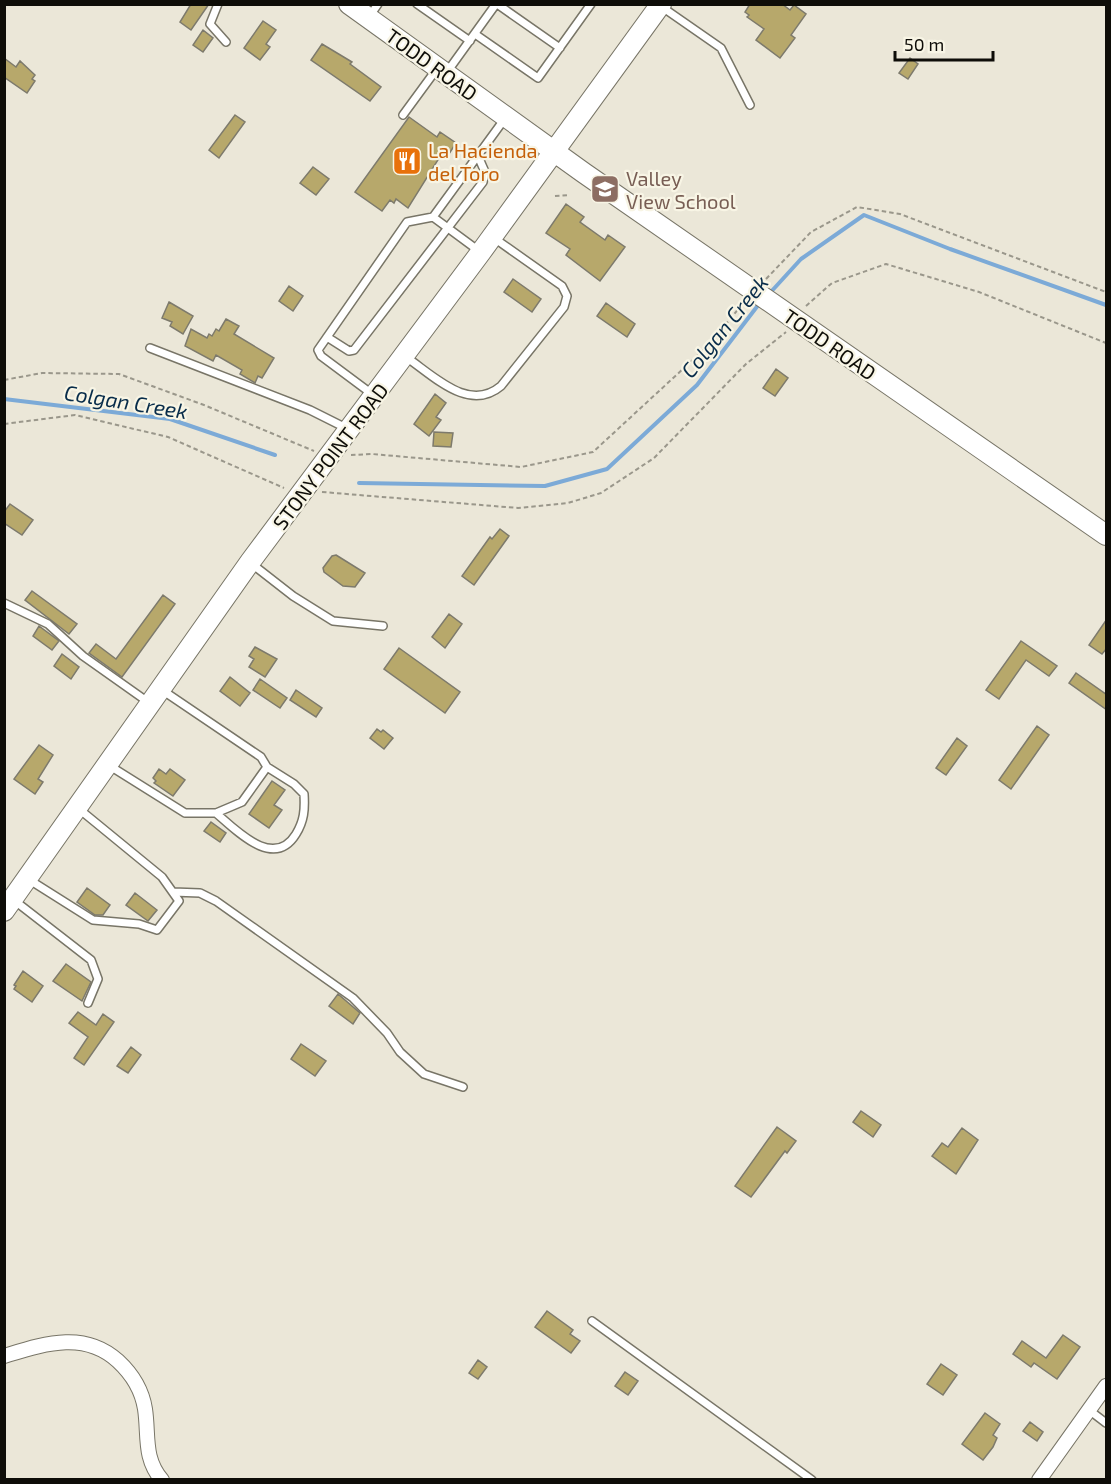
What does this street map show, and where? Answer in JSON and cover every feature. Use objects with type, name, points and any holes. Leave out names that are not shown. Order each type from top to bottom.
[{"type":"main road","name":"TODD ROAD","points":[[349,4],[373,11],[442,71],[554,152],[1107,535]]},
{"type":"main road","name":"STONY POINT ROAD","points":[[9,905],[250,562],[487,245],[661,5]]},
{"type":"street","points":[[4,1356],[66,1341],[91,1344],[110,1354],[127,1370],[138,1386],[145,1409],[148,1456],[162,1479]]},
{"type":"street","points":[[1039,1479],[1107,1386]]},
{"type":"lane","points":[[218,4],[210,24],[226,42]]},
{"type":"lane","points":[[417,4],[470,41]]},
{"type":"lane","points":[[403,115],[470,41],[497,4],[560,48]]},
{"type":"lane","points":[[475,34],[538,78],[591,4]]},
{"type":"lane","points":[[661,5],[721,48],[750,105]]},
{"type":"lane","points":[[374,396],[321,356],[318,350],[407,222],[433,217],[506,117]]},
{"type":"lane","points":[[327,337],[349,351],[354,350],[483,182],[485,172],[478,156]]},
{"type":"lane","points":[[404,355],[457,392],[476,397],[490,395],[501,386],[564,307],[567,296],[562,286],[487,245],[447,227],[433,217]]},
{"type":"lane","points":[[150,348],[310,410],[349,429]]},
{"type":"lane","points":[[250,562],[293,596],[333,621],[383,626]]},
{"type":"lane","points":[[4,603],[53,628],[83,656],[261,757],[267,767],[294,784],[304,794],[303,823],[293,839],[281,849],[271,851],[247,839],[216,813]]},
{"type":"lane","points":[[107,765],[185,813],[216,813],[242,802],[267,767]]},
{"type":"lane","points":[[27,878],[93,920],[139,924],[157,930],[179,902],[162,877],[77,808]]},
{"type":"lane","points":[[172,892],[201,893],[216,901],[353,998],[387,1033],[400,1052],[424,1074],[463,1087]]},
{"type":"lane","points":[[9,905],[91,960],[98,979],[88,1003]]},
{"type":"lane","points":[[592,1321],[812,1479]]},
{"type":"lane","points":[[1089,1410],[1107,1423]]},
{"type":"path","points":[[555,196],[569,195]]},
{"type":"path","points":[[4,380],[42,373],[119,374],[204,405],[328,457],[372,454],[520,467],[593,452],[710,344],[754,292],[811,232],[857,207],[900,214],[1107,292]]},
{"type":"path","points":[[4,424],[75,415],[168,437],[279,487],[518,508],[568,504],[601,493],[623,481],[654,458],[808,302],[832,283],[886,264],[980,292],[1107,343]]},
{"type":"building","points":[[191,4],[209,4],[191,30],[180,22]]},
{"type":"building","points":[[750,4],[782,4],[790,10],[794,5],[806,14],[791,35],[795,38],[780,58],[756,40],[764,29],[747,17],[749,15],[745,12]]},
{"type":"building","points":[[263,21],[276,30],[266,44],[270,47],[260,60],[244,48]]},
{"type":"building","points":[[203,30],[213,38],[203,52],[193,45]]},
{"type":"building","points":[[322,44],[352,62],[350,64],[381,87],[370,101],[311,60]]},
{"type":"building","points":[[4,58],[16,67],[20,61],[35,75],[32,79],[35,81],[27,93],[4,77]]},
{"type":"building","points":[[910,58],[918,64],[908,79],[899,73]]},
{"type":"building","points":[[235,115],[245,122],[219,158],[209,150]]},
{"type":"building","name":"La Hacienda del Toro","points":[[409,117],[437,137],[440,132],[456,143],[449,154],[444,150],[408,208],[396,199],[394,203],[390,200],[382,211],[355,192]]},
{"type":"building","points":[[313,167],[329,179],[316,195],[300,183]]},
{"type":"building","points":[[566,204],[584,217],[580,222],[605,240],[608,235],[625,247],[600,281],[566,255],[570,249],[546,233]]},
{"type":"building","points":[[513,279],[541,299],[532,312],[504,292]]},
{"type":"building","points":[[289,286],[303,296],[293,311],[279,301]]},
{"type":"building","points":[[169,302],[193,316],[183,334],[170,326],[172,322],[162,318]]},
{"type":"building","points":[[606,303],[635,324],[627,337],[597,316]]},
{"type":"building","points":[[226,319],[239,326],[234,334],[274,358],[262,378],[258,376],[255,383],[240,374],[242,370],[216,355],[213,361],[185,346],[191,329],[207,338],[209,334],[212,336],[216,329],[219,331]]},
{"type":"building","points":[[776,369],[788,378],[775,396],[763,388]]},
{"type":"building","points":[[435,394],[446,403],[436,417],[441,420],[429,436],[414,424]]},
{"type":"building","points":[[434,432],[453,433],[451,447],[433,446]]},
{"type":"building","points":[[10,504],[33,520],[22,535],[4,523],[4,512]]},
{"type":"building","points":[[500,529],[509,536],[474,585],[462,576],[490,537],[492,539]]},
{"type":"building","points":[[336,555],[365,573],[355,587],[343,586],[324,572],[323,568],[332,556]]},
{"type":"building","points":[[32,591],[77,624],[69,634],[25,600]]},
{"type":"building","points":[[163,595],[175,604],[122,677],[89,653],[96,644],[116,659]]},
{"type":"building","points":[[449,614],[462,624],[445,648],[432,637]]},
{"type":"building","points":[[1107,619],[1107,648],[1102,654],[1089,645]]},
{"type":"building","points":[[39,626],[59,641],[52,650],[33,636]]},
{"type":"building","points":[[1021,641],[1057,666],[1049,676],[1026,660],[999,699],[986,690]]},
{"type":"building","points":[[255,647],[277,659],[265,677],[249,667],[254,659],[249,656]]},
{"type":"building","points":[[399,648],[460,692],[445,713],[384,669]]},
{"type":"building","points":[[62,654],[79,667],[71,679],[54,666]]},
{"type":"building","points":[[1076,673],[1107,695],[1107,710],[1069,683]]},
{"type":"building","points":[[230,677],[250,693],[240,706],[220,691]]},
{"type":"building","points":[[260,679],[287,698],[280,708],[253,690]]},
{"type":"building","points":[[296,690],[322,708],[316,717],[290,700]]},
{"type":"building","points":[[1037,726],[1049,735],[1011,789],[999,780]]},
{"type":"building","points":[[377,729],[381,732],[383,730],[393,738],[384,749],[370,738]]},
{"type":"building","points":[[957,738],[967,746],[946,775],[936,768]]},
{"type":"building","points":[[39,745],[53,755],[38,779],[43,782],[35,794],[14,779]]},
{"type":"building","points":[[159,769],[166,774],[170,769],[185,780],[173,796],[154,783],[156,781],[153,778]]},
{"type":"building","points":[[272,781],[285,790],[274,805],[282,810],[269,828],[249,814]]},
{"type":"building","points":[[211,822],[226,833],[220,842],[204,831]]},
{"type":"building","points":[[87,888],[110,905],[103,915],[95,915],[77,902]]},
{"type":"building","points":[[135,893],[157,910],[148,921],[126,905]]},
{"type":"building","points":[[66,964],[91,982],[82,1001],[53,981]]},
{"type":"building","points":[[23,971],[43,986],[32,1002],[14,989]]},
{"type":"building","points":[[338,994],[360,1013],[353,1024],[329,1006]]},
{"type":"building","points":[[78,1012],[96,1025],[103,1014],[114,1022],[84,1065],[74,1058],[88,1037],[69,1023]]},
{"type":"building","points":[[301,1044],[326,1061],[315,1076],[291,1059]]},
{"type":"building","points":[[131,1047],[141,1055],[128,1073],[117,1066]]},
{"type":"building","points":[[861,1111],[881,1125],[873,1137],[853,1122]]},
{"type":"building","points":[[777,1127],[796,1141],[787,1153],[785,1151],[751,1197],[735,1186]]},
{"type":"building","points":[[962,1128],[978,1140],[956,1174],[932,1156],[942,1143],[948,1147]]},
{"type":"building","points":[[547,1311],[573,1330],[570,1334],[580,1341],[571,1353],[535,1327]]},
{"type":"building","points":[[1063,1335],[1080,1347],[1057,1379],[1034,1363],[1031,1367],[1013,1354],[1022,1341],[1046,1358]]},
{"type":"building","points":[[478,1360],[487,1367],[478,1379],[469,1373]]},
{"type":"building","points":[[941,1364],[957,1375],[943,1395],[927,1384]]},
{"type":"building","points":[[625,1372],[638,1381],[628,1395],[615,1386]]},
{"type":"building","points":[[985,1413],[1000,1424],[993,1435],[997,1438],[993,1447],[983,1460],[962,1444]]},
{"type":"building","points":[[1030,1422],[1043,1432],[1037,1441],[1023,1431]]},
{"type":"waterway","name":"Colgan Creek","points":[[769,294],[801,259],[864,215],[950,249],[1106,305]]},
{"type":"waterway","name":"Colgan Creek","points":[[359,483],[545,486],[607,469],[697,385],[759,304]]},
{"type":"waterway","name":"Colgan Creek","points":[[4,399],[170,419],[275,455]]},
{"type":"place","name":"La Hacienda del Toro","points":[[407,161]]},
{"type":"place","name":"Valley View School","points":[[605,189]]}]
